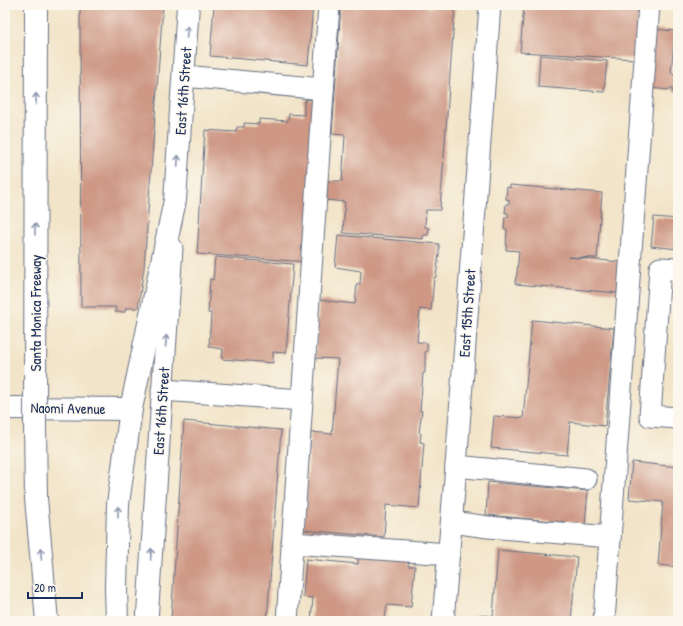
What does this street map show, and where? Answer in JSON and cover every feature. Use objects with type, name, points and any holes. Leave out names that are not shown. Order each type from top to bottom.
[{"type":"main road","name":"Santa Monica Freeway","points":[[36,5],[36,498],[48,621]]},
{"type":"main road","name":"East 16th Street","points":[[117,621],[116,588],[118,504],[131,409],[175,200],[188,5]]},
{"type":"main road","name":"Naomi Avenue","points":[[5,408],[131,409]]},
{"type":"street","points":[[287,621],[329,5]]},
{"type":"street","name":"East 15th Street","points":[[443,621],[452,522],[490,5]]},
{"type":"street","points":[[604,621],[649,5]]},
{"type":"street","points":[[184,76],[323,89]]},
{"type":"street","name":"East 16th Street","points":[[147,621],[175,200]]},
{"type":"street","points":[[678,269],[660,268],[650,416],[678,418]]},
{"type":"street","points":[[162,390],[302,400]]},
{"type":"street","points":[[456,466],[586,479]]},
{"type":"street","points":[[452,522],[488,527],[610,538]]},
{"type":"street","points":[[292,543],[449,554]]},
{"type":"building","points":[[80,5],[163,5],[144,268],[138,308],[126,308],[125,312],[115,312],[116,307],[81,307]]},
{"type":"building","points":[[214,5],[313,5],[308,65],[210,56]]},
{"type":"building","points":[[341,5],[427,5],[427,8],[431,8],[431,5],[455,6],[440,210],[426,210],[425,227],[429,228],[428,235],[423,235],[423,239],[343,233],[345,202],[326,200],[328,181],[342,181],[343,169],[345,135],[332,134]]},
{"type":"building","points":[[524,5],[639,5],[635,59],[520,52]]},
{"type":"building","points":[[654,29],[675,31],[671,73],[678,74],[678,92],[672,92],[672,88],[670,88],[670,90],[649,88]]},
{"type":"building","points":[[540,55],[607,61],[604,92],[538,87]]},
{"type":"building","points":[[306,99],[319,101],[308,262],[197,254],[205,130],[236,132],[237,127],[244,127],[244,123],[259,124],[259,119],[288,121],[289,114],[304,115],[304,101],[306,101]]},
{"type":"building","points":[[510,185],[602,193],[597,258],[568,257],[620,262],[618,293],[516,284],[519,251],[506,250],[507,229],[504,229],[505,217],[508,217],[508,213],[505,213],[506,204],[509,204],[509,200],[506,199],[507,187],[510,188]]},
{"type":"building","points":[[654,217],[678,219],[678,249],[651,246]]},
{"type":"building","points":[[338,235],[439,244],[439,254],[436,277],[434,278],[431,310],[420,309],[417,342],[427,343],[420,411],[422,411],[419,432],[421,434],[420,442],[424,443],[419,508],[386,505],[384,537],[303,530],[311,432],[332,434],[338,359],[315,358],[319,300],[355,304],[357,284],[360,284],[361,271],[335,267]]},
{"type":"building","points":[[215,257],[293,264],[286,353],[273,352],[273,363],[222,359],[223,349],[209,347],[211,313],[208,313],[210,279],[213,280]]},
{"type":"building","points":[[532,320],[614,328],[605,426],[570,422],[567,455],[491,448],[494,416],[523,418]]},
{"type":"building","points":[[184,421],[281,430],[267,621],[171,621]]},
{"type":"building","points":[[632,462],[678,467],[678,567],[658,565],[663,502],[629,499]]},
{"type":"building","points":[[488,482],[588,491],[585,524],[486,515]]},
{"type":"building","points":[[359,548],[409,553],[408,566],[415,566],[411,607],[387,605],[385,618],[389,618],[388,621],[311,621],[313,598],[303,597],[306,559],[358,564]]},
{"type":"building","points":[[498,550],[577,557],[571,621],[476,621],[477,615],[493,616]]}]
